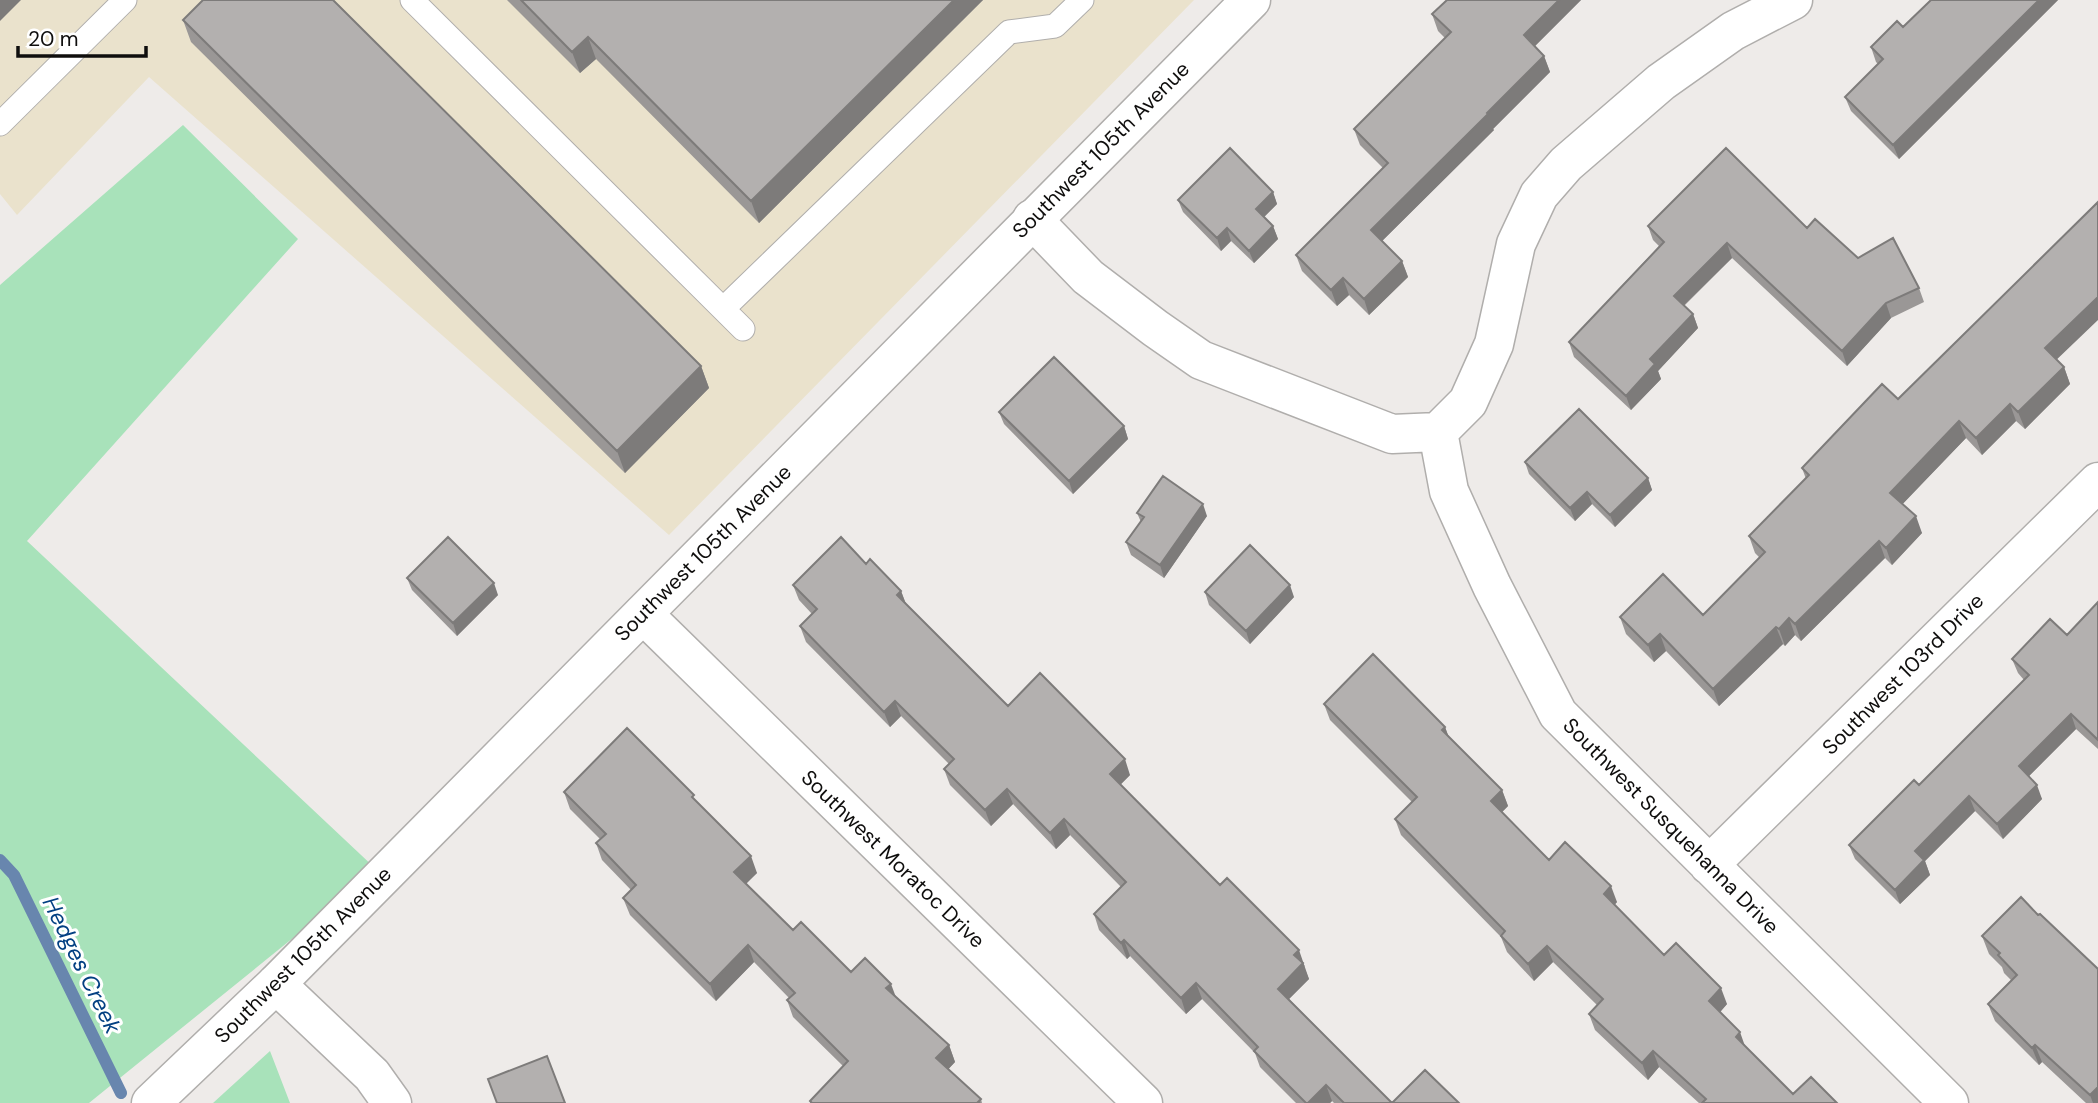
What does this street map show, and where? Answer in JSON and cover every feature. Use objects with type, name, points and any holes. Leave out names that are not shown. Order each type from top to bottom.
[{"type":"street","name":"Southwest 105th Avenue","points":[[151,1103],[276,984],[1251,0]]},
{"type":"street","points":[[1032,219],[1088,278],[1201,360],[1392,433],[1438,432],[1468,402],[1494,344],[1516,244],[1539,195],[1566,164],[1661,82],[1733,31],[1793,0]]},
{"type":"street","name":"Southwest Susquehanna Drive","points":[[1438,432],[1449,491],[1492,586],[1558,714],[1949,1103]]},
{"type":"street","name":"Southwest 103rd Drive","points":[[1709,865],[2098,482]]},
{"type":"street","name":"Southwest Moratoc Drive","points":[[643,614],[1143,1103]]},
{"type":"street","points":[[276,984],[372,1076],[392,1103]]},
{"type":"lane","points":[[0,122],[125,0]]},
{"type":"lane","points":[[412,0],[743,329]]},
{"type":"lane","points":[[723,309],[1009,32],[1055,26],[1082,0]]},
{"type":"shaded area","points":[[0,0],[1194,0],[669,535],[149,77],[17,215],[0,194]]},
{"type":"green space","points":[[183,125],[298,239],[27,541],[377,870],[89,1103],[0,1103],[0,285]]},
{"type":"green space","points":[[270,1051],[290,1103],[213,1103]]},
{"type":"building","points":[[203,0],[333,0],[701,366],[617,451],[183,20]]},
{"type":"building","points":[[521,0],[954,0],[751,201],[588,37],[572,52]]},
{"type":"building","points":[[1447,0],[1559,0],[1524,35],[1544,56],[1371,230],[1402,261],[1364,299],[1343,278],[1331,290],[1296,255],[1388,163],[1354,129],[1451,32],[1432,14]]},
{"type":"building","points":[[1931,0],[2039,0],[1893,145],[1845,97],[1883,59],[1871,47],[1897,21],[1903,27]]},
{"type":"building","points":[[1230,148],[1273,192],[1256,209],[1273,226],[1249,251],[1227,228],[1217,238],[1178,200]]},
{"type":"building","points":[[1726,148],[1807,228],[1815,219],[1858,258],[1893,238],[1919,288],[1886,303],[1842,351],[1727,243],[1674,296],[1693,314],[1650,359],[1655,364],[1626,396],[1569,342],[1664,242],[1648,226]]},
{"type":"building","points":[[2098,202],[2098,297],[2045,348],[2064,367],[2018,412],[2010,404],[1976,438],[1959,421],[1890,493],[1916,516],[1886,548],[1879,541],[1795,624],[1789,618],[1779,629],[1776,627],[1713,689],[1660,634],[1648,645],[1620,617],[1663,574],[1703,615],[1765,552],[1749,536],[1809,475],[1802,468],[1882,384],[1898,399]]},
{"type":"building","points":[[1054,357],[1124,426],[1069,481],[999,412]]},
{"type":"building","points":[[1579,409],[1648,478],[1610,515],[1587,492],[1570,508],[1525,462]]},
{"type":"building","points":[[1163,476],[1203,504],[1160,565],[1126,542],[1144,517],[1137,513]]},
{"type":"building","points":[[448,537],[494,583],[453,623],[407,578]]},
{"type":"building","points":[[841,537],[866,564],[870,559],[901,591],[897,595],[1008,706],[1040,673],[1125,759],[1110,774],[1220,885],[1227,878],[1299,950],[1294,955],[1303,963],[1278,989],[1392,1103],[1344,1103],[1326,1085],[1306,1103],[1254,1051],[1258,1047],[1196,983],[1181,998],[1124,940],[1121,943],[1094,914],[1126,882],[1064,819],[1050,833],[1007,789],[985,810],[944,769],[954,759],[895,701],[884,712],[800,626],[817,609],[793,585]]},
{"type":"building","points":[[1250,545],[1290,585],[1246,631],[1205,592]]},
{"type":"building","points":[[2098,602],[2098,740],[2071,714],[2019,766],[2037,785],[1997,824],[1969,796],[1915,851],[1924,860],[1895,890],[1849,845],[1914,780],[1919,785],[2029,675],[2012,659],[2050,619],[2067,635]]},
{"type":"building","points":[[1373,654],[1445,727],[1442,730],[1502,790],[1491,801],[1549,860],[1565,842],[1611,886],[1604,894],[1664,955],[1676,943],[1721,988],[1709,1001],[1740,1032],[1736,1037],[1793,1094],[1811,1077],[1837,1103],[1702,1103],[1706,1099],[1653,1051],[1642,1063],[1589,1014],[1603,999],[1547,946],[1528,964],[1501,936],[1505,931],[1395,819],[1417,797],[1324,704]]},
{"type":"building","points":[[627,728],[751,856],[734,872],[793,930],[801,922],[851,972],[865,958],[891,984],[886,988],[949,1045],[936,1058],[981,1099],[978,1102],[980,1103],[810,1101],[848,1061],[787,1000],[795,993],[748,945],[710,984],[623,898],[636,885],[596,843],[606,834],[564,792]]},
{"type":"building","points":[[2021,897],[2098,969],[2098,1087],[2090,1095],[2035,1045],[2032,1048],[1988,1004],[2017,975],[1982,936]]},
{"type":"building","points":[[547,1056],[565,1103],[497,1103],[488,1079]]},
{"type":"building","points":[[1425,1070],[1459,1103],[1392,1103]]},
{"type":"waterway","name":"Hedges Creek","points":[[0,860],[14,875],[121,1093]]}]
